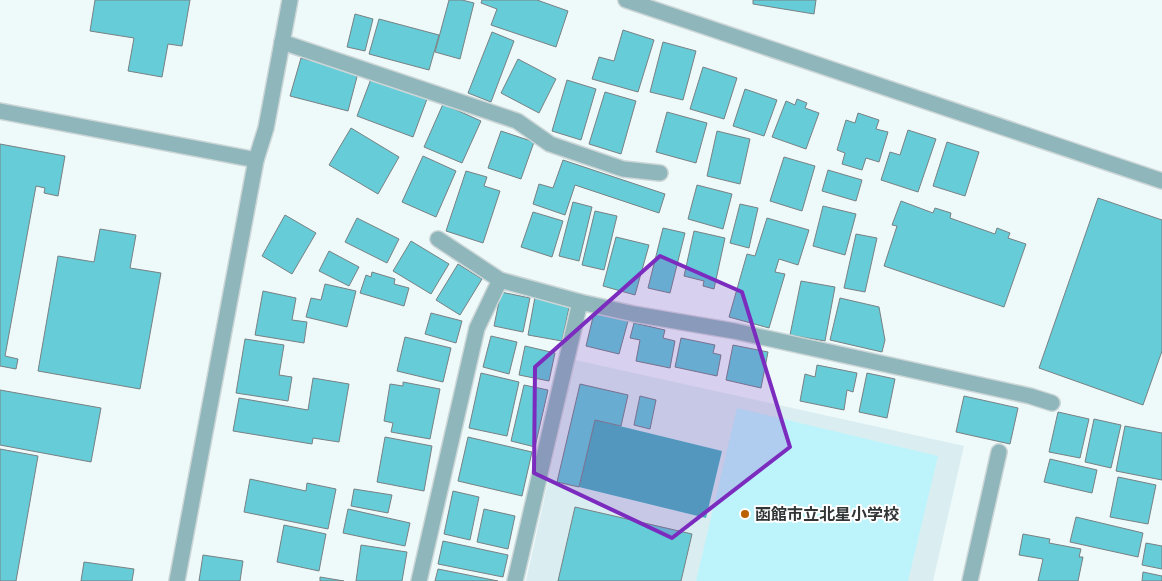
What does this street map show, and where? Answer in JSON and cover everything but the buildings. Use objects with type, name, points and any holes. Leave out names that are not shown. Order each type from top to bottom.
[{"type":"street","points":[[177,581],[256,160],[266,128],[290,0]]},
{"type":"street","points":[[626,0],[645,3],[1162,181]]},
{"type":"street","points":[[282,42],[516,121],[550,144],[623,168],[660,174]]},
{"type":"street","points":[[0,111],[256,160]]},
{"type":"street","points":[[438,239],[500,280],[580,302],[634,314],[734,331],[1021,394],[1052,403]]},
{"type":"street","points":[[419,581],[477,328],[500,280]]},
{"type":"street","points":[[515,581],[580,302]]},
{"type":"street","points":[[970,581],[999,452]]},
{"type":"highlighted area","points":[[660,256],[742,292],[790,447],[672,538],[534,473],[535,367]]},
{"type":"shaded area","name":"函館市立北星小学校","points":[[575,360],[964,446],[933,581],[526,581]]},
{"type":"shaded area","points":[[737,408],[938,456],[908,581],[696,581]]},
{"type":"water","points":[[595,420],[722,451],[706,518],[579,487]]},
{"type":"place","name":"函館市立北星小学校","points":[[745,514]]}]
